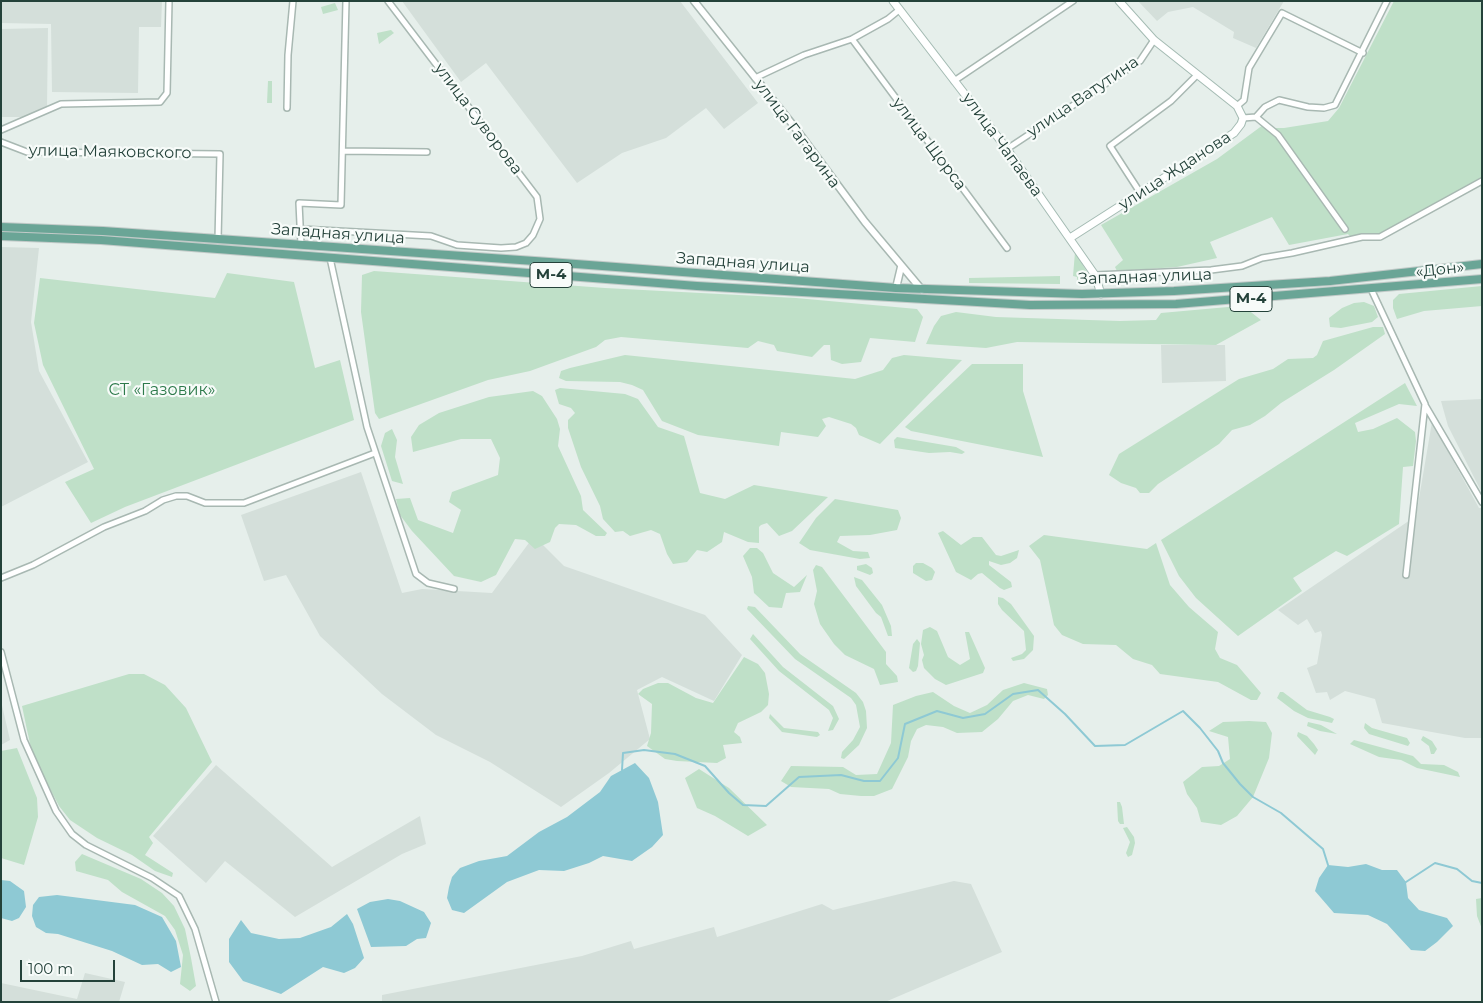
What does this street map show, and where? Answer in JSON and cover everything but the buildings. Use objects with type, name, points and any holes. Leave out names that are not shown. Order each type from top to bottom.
[{"type":"main road","name":"улица Чапаева","points":[[893,1],[1007,149],[1095,275],[1101,294]]},
{"type":"main road","points":[[1118,1],[1154,40],[1196,76],[1237,106],[1243,118]]},
{"type":"main road","name":"улица Жданова","points":[[1070,238],[1234,133],[1243,118]]},
{"type":"main road","name":"Западная улица","points":[[1,227],[301,245],[922,290],[1101,294],[1174,292],[1330,281],[1482,264]]},
{"type":"main road","name":"Западная улица","points":[[1,236],[101,240],[697,286],[1030,305],[1176,304],[1400,287]]},
{"type":"main road","name":"«Дон»","points":[[1400,287],[1482,279]]},
{"type":"street","name":"улица Маяковского","points":[[1,130],[61,104],[160,102],[167,93],[169,1]]},
{"type":"street","points":[[287,108],[288,55],[293,1]]},
{"type":"street","points":[[301,245],[299,203],[342,205],[346,1]]},
{"type":"street","name":"улица Суворова","points":[[388,1],[537,197],[540,219],[533,235],[526,243]]},
{"type":"street","name":"улица Гагарина","points":[[694,1],[865,222],[922,290]]},
{"type":"street","points":[[954,81],[1073,1]]},
{"type":"street","points":[[1345,228],[1278,135],[1256,117],[1265,106],[1279,100],[1308,107],[1332,107],[1363,53],[1387,1]]},
{"type":"street","points":[[755,78],[804,55],[852,39],[883,22],[899,10]]},
{"type":"street","points":[[1237,106],[1244,100],[1249,68],[1282,13],[1363,53]]},
{"type":"street","name":"улица Щорса","points":[[852,39],[1007,248]]},
{"type":"street","name":"улица Ватутина","points":[[1007,149],[1140,61],[1154,40]]},
{"type":"street","points":[[1141,194],[1110,146],[1171,100],[1196,76]]},
{"type":"street","name":"улица Жданова","points":[[1243,118],[1256,117]]},
{"type":"street","name":"улица Маяковского","points":[[1,142],[26,152],[220,154],[218,240]]},
{"type":"street","points":[[342,151],[427,152]]},
{"type":"street","name":"Западная улица","points":[[1095,275],[1211,270],[1242,266],[1262,258],[1362,237],[1380,237],[1482,181]]},
{"type":"street","name":"Западная улица","points":[[301,229],[432,236],[457,245],[501,248],[516,247],[526,243]]},
{"type":"street","points":[[330,258],[365,418],[416,574],[428,583],[454,589]]},
{"type":"street","points":[[896,288],[901,266]]},
{"type":"street","points":[[1371,289],[1425,404],[1482,502]]},
{"type":"street","points":[[1406,575],[1425,404]]},
{"type":"street","points":[[1,578],[33,565],[104,527],[145,511],[163,500],[176,496],[187,496],[205,503],[244,503],[375,453]]},
{"type":"street","points":[[1,652],[24,740],[32,763],[56,810],[72,834],[86,845],[152,878],[179,896],[195,929],[216,1002]]},
{"type":"shaded area","points":[[1,1],[162,1],[161,27],[139,27],[138,93],[52,92],[51,24],[1,23]]},
{"type":"shaded area","points":[[402,1],[680,1],[758,103],[724,129],[706,108],[666,138],[622,153],[577,183],[486,63],[461,82]]},
{"type":"shaded area","points":[[1138,1],[1284,1],[1256,48],[1233,38],[1234,32],[1193,7],[1168,12],[1157,21]]},
{"type":"shaded area","points":[[48,28],[47,107],[27,117],[1,117],[1,29]]},
{"type":"shaded area","points":[[1,247],[39,248],[31,322],[39,371],[88,462],[1,507]]},
{"type":"shaded area","points":[[1161,345],[1225,345],[1226,381],[1162,383]]},
{"type":"shaded area","points":[[1482,399],[1482,493],[1448,426],[1441,401]]},
{"type":"shaded area","points":[[1432,422],[1479,508],[1482,508],[1482,738],[1465,738],[1382,723],[1375,699],[1345,691],[1330,700],[1327,692],[1316,693],[1307,668],[1317,664],[1321,631],[1315,633],[1307,619],[1298,625],[1278,610],[1416,516]]},
{"type":"shaded area","points":[[361,472],[402,593],[422,589],[492,593],[534,536],[564,566],[705,615],[742,655],[714,701],[662,677],[637,690],[650,739],[609,773],[561,807],[490,762],[436,735],[382,694],[320,636],[286,575],[264,581],[241,515]]},
{"type":"shaded area","points":[[1,701],[10,740],[1,745]]},
{"type":"shaded area","points":[[216,765],[332,867],[420,816],[426,844],[402,854],[295,917],[225,861],[206,883],[153,836]]},
{"type":"shaded area","points":[[954,881],[971,884],[1002,952],[885,1002],[382,1002],[382,995],[582,956],[631,941],[634,949],[714,927],[717,937],[822,904],[833,910]]},
{"type":"shaded area","points":[[85,973],[125,982],[119,1002],[1,1002],[1,983],[77,999]]},
{"type":"green space","points":[[1394,1],[1479,1],[1482,4],[1482,181],[1383,233],[1355,242],[1348,234],[1289,245],[1272,217],[1210,242],[1217,258],[1177,267],[1117,271],[1115,267],[1123,260],[1101,225],[1217,159],[1267,122],[1272,128],[1284,128],[1328,121],[1339,108]]},
{"type":"green space","points":[[335,3],[338,10],[323,14],[321,7]]},
{"type":"green space","points":[[391,30],[394,33],[379,44],[377,33]]},
{"type":"green space","points":[[268,81],[272,81],[272,103],[267,103]]},
{"type":"green space","points":[[1075,252],[1090,277],[1084,284],[1077,285],[1077,277],[1073,276]]},
{"type":"green space","points":[[374,271],[605,288],[796,298],[917,309],[923,317],[915,342],[870,338],[861,362],[842,364],[831,360],[830,345],[824,345],[812,357],[777,351],[774,345],[758,341],[748,348],[621,337],[605,340],[596,347],[530,371],[488,380],[379,419],[375,413],[361,312],[362,275]]},
{"type":"green space","name":"СТ «Газовик»","points":[[227,273],[294,282],[315,368],[340,360],[354,420],[125,507],[91,523],[65,482],[94,469],[43,365],[34,323],[40,278],[215,298]]},
{"type":"green space","points":[[1060,276],[1060,284],[969,283],[969,278]]},
{"type":"green space","points":[[1482,286],[1482,306],[1424,311],[1397,319],[1393,308],[1393,300],[1399,294]]},
{"type":"green space","points":[[1364,302],[1374,306],[1378,317],[1372,322],[1341,328],[1330,327],[1329,318],[1342,308],[1354,303]]},
{"type":"green space","points":[[1228,307],[1247,309],[1261,320],[1216,345],[1017,342],[986,348],[926,344],[941,316],[956,312],[996,317],[1120,321],[1156,320],[1161,313]]},
{"type":"green space","points":[[1373,327],[1383,327],[1385,334],[1334,370],[1281,403],[1265,416],[1250,425],[1232,430],[1219,444],[1158,484],[1149,493],[1140,493],[1136,488],[1121,483],[1109,475],[1119,454],[1239,379],[1273,369],[1288,359],[1313,358],[1317,355],[1323,341]]},
{"type":"green space","points":[[625,355],[855,379],[883,370],[892,358],[904,355],[962,360],[880,444],[859,435],[856,428],[851,424],[829,417],[822,419],[826,426],[818,437],[781,432],[779,446],[698,435],[662,421],[643,390],[632,385],[620,382],[566,381],[559,378],[561,371]]},
{"type":"green space","points":[[972,364],[1023,364],[1023,391],[1043,457],[911,431],[905,427]]},
{"type":"green space","points":[[1405,383],[1417,406],[1399,404],[1355,423],[1358,432],[1373,429],[1397,418],[1415,432],[1416,441],[1413,466],[1403,467],[1399,524],[1347,556],[1336,551],[1293,578],[1302,591],[1238,636],[1196,598],[1179,576],[1161,540]]},
{"type":"green space","points":[[560,388],[625,394],[638,399],[658,427],[684,436],[700,493],[725,499],[754,485],[828,497],[792,531],[779,536],[767,523],[761,525],[759,527],[759,543],[748,542],[724,532],[722,542],[707,552],[697,550],[687,562],[673,564],[667,554],[660,534],[651,530],[630,536],[623,531],[615,532],[603,519],[600,506],[581,467],[568,428],[568,420],[575,413],[571,408],[559,404],[555,390]]},
{"type":"green space","points":[[533,391],[542,396],[557,419],[560,429],[558,446],[581,496],[583,510],[607,533],[605,536],[596,536],[576,525],[559,524],[555,528],[550,542],[535,549],[525,540],[515,539],[496,575],[481,582],[454,576],[412,531],[400,515],[396,499],[410,498],[418,520],[453,533],[461,510],[449,502],[452,492],[498,475],[500,458],[491,439],[461,439],[413,452],[411,437],[419,425],[439,413],[489,397]]},
{"type":"green space","points":[[392,429],[397,440],[395,457],[403,484],[392,481],[381,446],[385,433]]},
{"type":"green space","points":[[897,437],[956,447],[965,452],[962,454],[950,452],[929,453],[895,448],[894,440]]},
{"type":"green space","points":[[835,499],[898,510],[901,518],[897,530],[870,535],[840,536],[837,542],[853,551],[868,552],[870,558],[860,559],[810,550],[799,543],[816,518]]},
{"type":"green space","points":[[943,531],[961,545],[973,537],[982,537],[996,555],[1001,556],[1019,550],[1017,558],[1010,563],[1001,565],[989,561],[989,565],[1011,582],[1012,587],[1004,590],[982,573],[971,580],[956,572],[938,533]]},
{"type":"green space","points":[[1044,535],[1147,549],[1156,543],[1170,585],[1189,607],[1218,632],[1215,649],[1220,658],[1237,665],[1261,693],[1257,700],[1251,700],[1218,682],[1160,674],[1152,665],[1133,659],[1116,645],[1083,644],[1062,635],[1054,625],[1040,560],[1029,546]]},
{"type":"green space","points":[[750,548],[757,548],[763,553],[773,573],[794,587],[807,575],[800,592],[786,593],[782,608],[769,607],[754,593],[752,577],[743,556]]},
{"type":"green space","points":[[916,563],[923,563],[932,568],[935,572],[932,580],[926,581],[913,573],[913,566]]},
{"type":"green space","points":[[866,564],[872,568],[873,573],[870,575],[857,570],[857,566]]},
{"type":"green space","points":[[816,565],[822,567],[886,652],[886,664],[897,676],[898,682],[880,685],[874,669],[845,655],[834,644],[820,624],[814,604],[817,591],[813,570]]},
{"type":"green space","points":[[854,577],[862,580],[882,605],[891,626],[892,636],[888,636],[881,617],[856,586]]},
{"type":"green space","points":[[998,597],[1011,604],[1034,636],[1033,650],[1024,659],[1013,661],[1011,658],[1022,654],[1026,650],[1024,631],[1002,610],[998,604]]},
{"type":"green space","points":[[748,606],[755,607],[800,654],[856,693],[863,702],[866,711],[867,728],[859,745],[844,759],[841,758],[842,752],[853,740],[860,727],[856,705],[851,698],[795,659],[747,609]]},
{"type":"green space","points":[[930,627],[937,631],[948,657],[960,665],[970,659],[965,632],[969,632],[985,668],[983,673],[946,685],[935,679],[924,668],[922,660],[924,655],[921,644],[923,630]]},
{"type":"green space","points":[[753,634],[783,667],[833,706],[839,719],[833,730],[828,731],[833,718],[829,710],[779,671],[750,639]]},
{"type":"green space","points":[[917,639],[920,643],[918,666],[916,671],[913,672],[909,668],[913,644]]},
{"type":"green space","points":[[744,657],[758,664],[765,673],[769,694],[768,705],[761,712],[738,723],[734,732],[740,737],[742,743],[723,745],[726,758],[717,763],[677,761],[665,759],[647,746],[651,733],[652,704],[638,694],[643,689],[658,683],[668,683],[696,698],[713,703]]},
{"type":"green space","points":[[129,674],[144,674],[165,685],[186,708],[212,762],[149,837],[153,843],[145,855],[173,873],[172,877],[155,871],[132,855],[97,838],[70,820],[59,806],[44,777],[31,748],[27,730],[22,706]]},
{"type":"green space","points":[[1024,683],[1047,689],[1048,695],[1044,699],[1028,695],[1013,701],[998,719],[982,732],[957,733],[943,727],[926,725],[917,729],[911,741],[908,757],[892,789],[874,796],[861,796],[840,794],[829,789],[791,787],[781,781],[791,766],[843,767],[856,775],[877,774],[891,743],[893,705],[933,692],[954,706],[970,713],[987,705],[1003,690]]},
{"type":"green space","points":[[1280,692],[1283,692],[1307,710],[1334,719],[1332,723],[1308,718],[1294,711],[1277,698]]},
{"type":"green space","points":[[770,714],[784,728],[818,732],[820,735],[817,737],[782,732],[769,718]]},
{"type":"green space","points":[[1223,722],[1266,722],[1272,733],[1269,758],[1253,797],[1237,816],[1221,825],[1201,822],[1197,808],[1187,794],[1183,782],[1202,767],[1219,766],[1230,759],[1228,737],[1209,731]]},
{"type":"green space","points":[[1308,722],[1321,725],[1337,734],[1307,726]]},
{"type":"green space","points":[[1365,723],[1372,728],[1407,738],[1410,743],[1408,746],[1369,734],[1364,728]]},
{"type":"green space","points":[[1298,732],[1307,736],[1314,744],[1318,750],[1315,755],[1297,736]]},
{"type":"green space","points":[[1423,736],[1432,741],[1437,749],[1434,754],[1431,754],[1429,746],[1421,740]]},
{"type":"green space","points":[[1354,740],[1413,756],[1421,764],[1444,765],[1458,772],[1460,777],[1417,768],[1401,760],[1379,757],[1350,744]]},
{"type":"green space","points":[[17,748],[37,798],[38,817],[24,865],[1,858],[1,751]]},
{"type":"green space","points":[[699,769],[729,788],[767,825],[748,836],[715,816],[697,808],[685,778]]},
{"type":"green space","points":[[1117,802],[1120,802],[1122,807],[1124,824],[1120,824],[1118,821]]},
{"type":"green space","points":[[1127,827],[1134,837],[1135,843],[1132,855],[1128,857],[1126,853],[1130,842],[1123,828]]},
{"type":"green space","points":[[82,854],[141,879],[162,893],[174,906],[185,929],[191,958],[196,986],[190,991],[180,984],[183,955],[175,930],[165,916],[122,892],[108,880],[76,871],[75,862]]},
{"type":"green space","points":[[1482,898],[1482,929],[1477,916],[1476,899]]},
{"type":"water","points":[[635,763],[649,778],[658,802],[663,835],[652,847],[632,861],[603,856],[589,863],[564,871],[539,870],[507,882],[464,913],[452,910],[447,898],[449,887],[452,877],[460,868],[479,861],[507,856],[539,832],[567,817],[600,792],[611,776]]},
{"type":"water","points":[[1366,864],[1382,870],[1397,870],[1406,882],[1408,898],[1419,910],[1447,918],[1453,926],[1425,951],[1411,950],[1387,924],[1368,915],[1334,913],[1315,891],[1319,878],[1328,865],[1348,867]]},
{"type":"water","points":[[1,880],[10,881],[24,891],[26,907],[19,918],[12,921],[1,918]]},
{"type":"water","points":[[57,895],[135,905],[162,917],[176,941],[181,967],[171,972],[158,964],[142,965],[112,951],[58,934],[46,933],[36,927],[32,916],[33,905],[39,897]]},
{"type":"water","points":[[388,899],[400,901],[424,912],[431,923],[426,938],[417,939],[406,946],[371,947],[357,909],[370,902]]},
{"type":"water","points":[[347,914],[353,924],[364,958],[355,968],[344,973],[323,967],[281,994],[243,981],[229,962],[229,939],[241,920],[251,933],[279,939],[300,938],[331,927]]},
{"type":"waterway","points":[[622,770],[623,753],[644,750],[675,754],[705,766],[729,793],[743,805],[766,806],[799,777],[841,775],[864,781],[880,781],[898,758],[905,724],[937,711],[963,718],[985,714],[1013,694],[1038,690],[1065,714],[1095,746],[1125,745],[1183,711],[1200,728],[1218,751],[1223,763],[1240,784],[1253,797],[1281,813],[1323,849],[1328,865]]},
{"type":"waterway","points":[[1406,882],[1435,863],[1457,869],[1472,881],[1482,883]]}]
